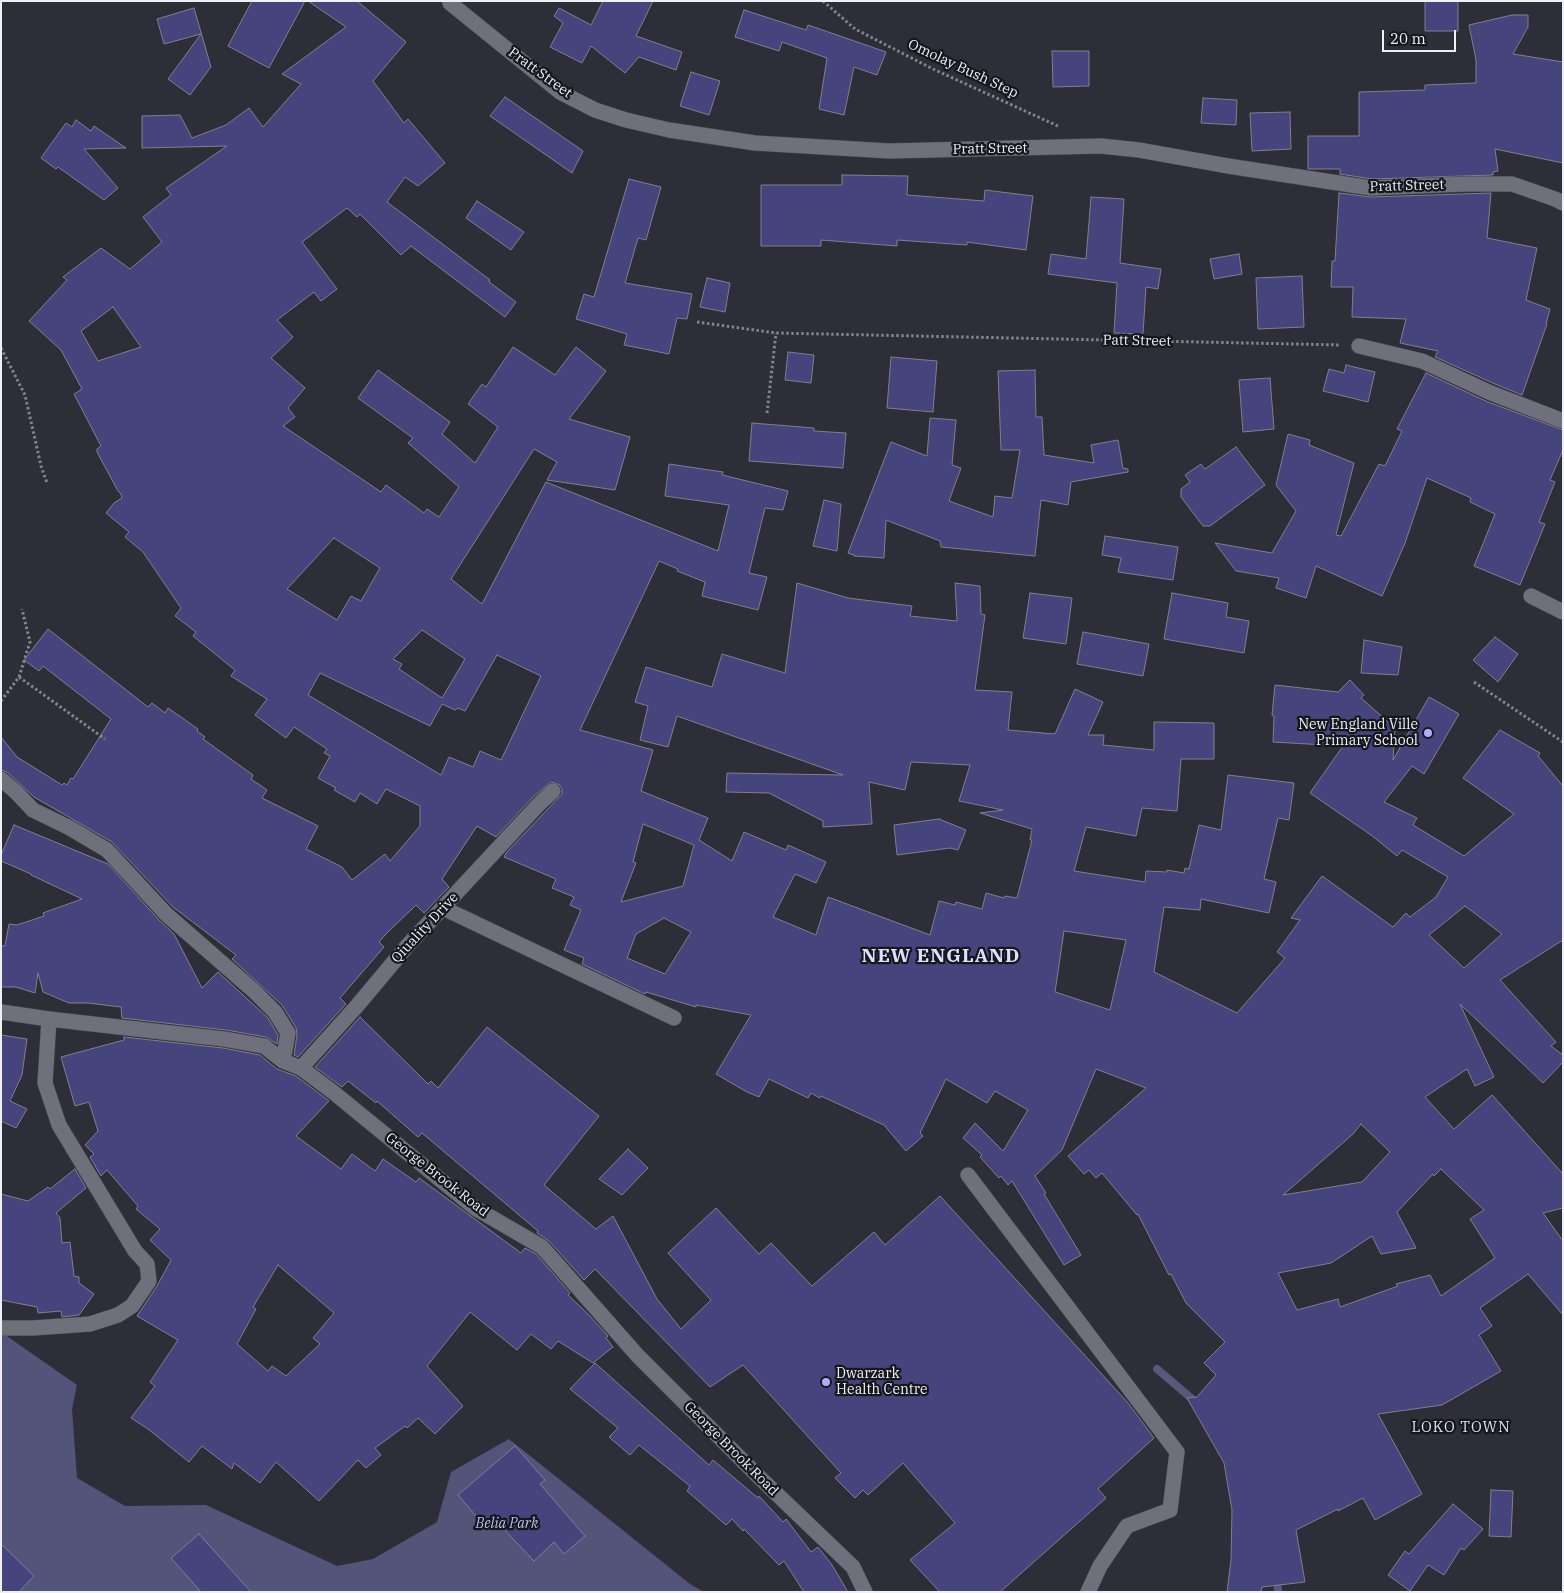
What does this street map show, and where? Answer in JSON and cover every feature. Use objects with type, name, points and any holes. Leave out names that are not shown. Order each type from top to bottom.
[{"type":"street","name":"Pratt Street","points":[[450,3],[560,92],[595,110],[626,120],[669,130],[755,143],[889,151],[1101,146],[1139,150],[1371,188],[1512,184],[1563,203]]},
{"type":"street","points":[[1359,346],[1422,361],[1491,393],[1563,421]]},
{"type":"street","points":[[1531,596],[1563,612]]},
{"type":"street","points":[[1,779],[33,810],[70,828],[107,850],[166,914],[254,991],[275,1012],[288,1034],[283,1061]]},
{"type":"street","name":"Qiuality Drive","points":[[300,1068],[356,1007],[408,944],[553,791]]},
{"type":"street","points":[[443,908],[674,1018]]},
{"type":"street","name":"George Brook Road","points":[[1,1012],[224,1039],[264,1046],[283,1061],[300,1068],[333,1092],[476,1208],[542,1247],[637,1355],[759,1477],[853,1567],[865,1592]]},
{"type":"street","points":[[1,1328],[90,1324],[118,1315],[132,1306],[149,1281],[147,1264],[130,1242],[60,1125],[54,1111],[46,1083],[49,1019]]},
{"type":"street","points":[[968,1174],[1177,1452],[1170,1510],[1126,1526],[1100,1566],[1088,1592]]},
{"type":"path","name":"Omolay Bush Step","points":[[823,1],[855,29],[933,68],[1066,130]]},
{"type":"path","name":"Patt Street","points":[[697,322],[776,333],[1359,346]]},
{"type":"path","points":[[766,413],[776,333]]},
{"type":"path","points":[[1,348],[25,395],[41,466],[47,483]]},
{"type":"path","points":[[1,701],[19,677],[30,642],[22,609]]},
{"type":"path","points":[[19,677],[105,739]]},
{"type":"path","points":[[1474,682],[1563,742]]},
{"type":"green space","name":"Belia Park","points":[[1,1332],[77,1385],[72,1409],[77,1478],[125,1506],[206,1505],[337,1566],[373,1559],[437,1522],[451,1472],[509,1439],[690,1584],[704,1592],[1,1592]]},
{"type":"building","points":[[252,1],[305,1],[269,68],[228,46]]},
{"type":"building","points":[[308,1],[357,1],[406,42],[373,81],[404,123],[408,119],[445,163],[418,186],[405,177],[387,202],[516,302],[505,317],[411,246],[401,255],[360,214],[357,217],[347,208],[302,242],[337,289],[321,301],[314,292],[277,320],[293,337],[271,358],[305,388],[288,408],[295,417],[283,426],[381,492],[386,485],[424,513],[427,509],[439,517],[459,487],[408,443],[413,438],[358,398],[378,370],[450,422],[442,434],[475,463],[498,427],[468,404],[482,384],[486,387],[513,347],[555,375],[576,347],[606,371],[569,419],[630,437],[615,490],[547,480],[557,462],[534,449],[451,579],[482,604],[546,482],[718,551],[729,505],[665,496],[669,464],[723,472],[722,475],[788,491],[783,510],[765,508],[749,573],[767,577],[758,610],[702,596],[705,582],[677,571],[678,569],[659,561],[580,730],[653,750],[641,791],[708,818],[699,840],[732,861],[744,832],[786,850],[788,845],[826,862],[816,883],[795,874],[773,917],[816,935],[828,897],[930,935],[939,901],[955,905],[956,902],[982,909],[986,893],[1004,898],[1005,896],[1017,898],[1032,840],[1030,840],[1032,829],[980,813],[1003,810],[959,801],[970,765],[911,762],[905,790],[869,782],[872,824],[823,827],[823,821],[769,793],[726,792],[727,773],[843,775],[677,716],[668,747],[640,740],[648,706],[635,702],[646,667],[712,687],[722,654],[785,673],[797,583],[848,598],[912,606],[910,616],[957,621],[955,583],[980,586],[981,614],[985,615],[975,690],[1012,692],[1008,730],[1055,734],[1075,689],[1103,702],[1088,735],[1104,735],[1103,745],[1154,750],[1154,722],[1214,723],[1214,759],[1181,759],[1177,811],[1142,808],[1136,836],[1086,827],[1074,871],[1145,882],[1146,871],[1167,872],[1167,870],[1184,873],[1185,868],[1189,869],[1199,825],[1221,830],[1228,775],[1294,783],[1289,820],[1278,818],[1264,879],[1276,882],[1269,913],[1201,899],[1200,910],[1164,907],[1154,972],[1237,1013],[1285,958],[1277,952],[1300,920],[1291,918],[1322,876],[1393,927],[1406,913],[1410,917],[1436,897],[1448,877],[1402,850],[1397,856],[1371,835],[1310,793],[1343,746],[1273,742],[1274,716],[1272,715],[1275,685],[1338,692],[1350,680],[1364,695],[1361,698],[1395,728],[1393,760],[1429,697],[1459,714],[1424,774],[1412,766],[1384,802],[1417,818],[1413,825],[1464,856],[1514,814],[1463,778],[1500,730],[1540,753],[1538,756],[1563,786],[1563,940],[1500,980],[1556,1042],[1551,1046],[1563,1055],[1563,1062],[1543,1083],[1460,1004],[1494,1077],[1475,1086],[1467,1069],[1425,1097],[1454,1129],[1492,1095],[1563,1174],[1563,1208],[1543,1213],[1563,1241],[1563,1315],[1528,1274],[1480,1308],[1492,1326],[1479,1335],[1501,1371],[1442,1405],[1378,1414],[1422,1494],[1375,1520],[1363,1498],[1296,1530],[1305,1582],[1262,1587],[1261,1592],[1227,1592],[1231,1560],[1232,1510],[1224,1463],[1187,1398],[1197,1397],[1216,1375],[1204,1363],[1225,1342],[1186,1303],[1171,1274],[1169,1275],[1138,1214],[1102,1173],[1096,1178],[1089,1170],[1084,1174],[1068,1156],[1146,1088],[1096,1069],[1062,1150],[1035,1176],[1081,1255],[1064,1265],[1012,1181],[1008,1185],[1001,1176],[999,1178],[980,1157],[982,1155],[963,1138],[975,1123],[1003,1151],[1028,1110],[995,1091],[987,1103],[946,1079],[920,1133],[923,1136],[906,1151],[884,1125],[821,1096],[820,1098],[811,1093],[808,1098],[769,1079],[759,1097],[716,1074],[751,1015],[696,1005],[696,1007],[646,992],[645,994],[582,964],[584,958],[564,950],[581,910],[570,905],[574,897],[552,888],[556,879],[504,857],[562,794],[560,785],[551,782],[533,797],[496,837],[477,826],[442,879],[449,887],[424,913],[416,905],[386,934],[379,942],[384,947],[340,998],[346,1004],[298,1057],[294,1055],[297,1035],[296,1028],[282,1005],[232,959],[236,955],[173,907],[112,842],[34,797],[7,772],[1,770],[1,737],[17,757],[62,785],[64,783],[67,785],[71,778],[73,779],[111,719],[43,666],[39,671],[24,660],[48,629],[148,707],[152,703],[165,713],[168,708],[198,729],[197,731],[205,737],[203,739],[253,775],[251,779],[267,790],[262,798],[318,826],[306,849],[342,867],[352,880],[385,854],[390,861],[420,826],[420,806],[386,789],[377,804],[360,793],[355,802],[318,778],[330,756],[324,753],[327,749],[294,727],[286,738],[255,715],[267,699],[231,676],[235,670],[193,636],[196,632],[175,616],[181,608],[143,552],[125,537],[129,532],[106,513],[114,503],[122,498],[97,452],[97,449],[101,446],[74,394],[82,389],[61,350],[29,321],[67,280],[63,277],[101,248],[130,269],[162,242],[143,217],[171,195],[166,188],[227,146],[142,148],[142,116],[180,115],[192,138],[226,125],[249,108],[263,127],[301,84],[282,74],[346,27]],"holes":[[[113,307],[141,347],[98,361],[81,331]],[[334,538],[380,568],[361,601],[351,596],[337,620],[287,589]],[[422,630],[465,659],[442,698],[399,669],[402,664],[393,659]],[[497,655],[541,676],[501,760],[480,751],[473,767],[449,757],[441,775],[308,695],[320,673],[430,726],[442,704],[455,710],[458,708],[465,711]],[[643,824],[694,845],[683,886],[621,902],[636,863],[633,862]],[[1465,906],[1502,934],[1464,968],[1429,935]],[[664,918],[691,932],[665,974],[627,958],[636,934]],[[1064,931],[1126,940],[1110,1010],[1055,992]],[[1361,1124],[1390,1152],[1362,1182],[1283,1195],[1353,1134]],[[1441,1169],[1484,1210],[1470,1219],[1495,1258],[1441,1296],[1430,1275],[1396,1284],[1398,1286],[1340,1307],[1338,1299],[1297,1310],[1278,1273],[1331,1263],[1372,1236],[1381,1254],[1416,1248],[1397,1212],[1433,1174],[1434,1176]]]},
{"type":"building","points":[[603,1],[653,1],[636,36],[682,52],[676,70],[639,57],[625,73],[591,46],[582,63],[550,47],[563,23],[554,16],[559,8],[591,25]]},
{"type":"building","points":[[1425,1],[1458,1],[1458,31],[1425,31]]},
{"type":"building","points":[[194,8],[211,67],[190,95],[168,79],[201,34],[164,44],[157,19]]},
{"type":"building","points":[[744,10],[806,30],[808,25],[886,52],[877,75],[854,67],[844,115],[819,109],[827,58],[782,42],[779,51],[735,37]]},
{"type":"building","points":[[1512,15],[1528,15],[1528,27],[1513,54],[1563,62],[1563,163],[1495,149],[1498,171],[1493,172],[1493,175],[1372,179],[1340,174],[1340,169],[1308,169],[1308,136],[1359,136],[1359,92],[1425,90],[1425,85],[1476,83],[1476,60],[1469,25]]},
{"type":"building","points":[[1052,51],[1089,51],[1089,86],[1053,87]]},
{"type":"building","points":[[691,72],[720,81],[709,115],[680,106]]},
{"type":"building","points":[[505,97],[583,151],[572,173],[490,116]]},
{"type":"building","points":[[1203,98],[1237,100],[1236,125],[1201,123]]},
{"type":"building","points":[[1290,112],[1291,149],[1252,151],[1250,113]]},
{"type":"building","points":[[76,120],[91,131],[94,126],[126,148],[84,149],[118,188],[104,200],[58,167],[56,169],[41,158],[66,123],[72,127]]},
{"type":"building","points":[[842,175],[908,176],[907,195],[984,201],[985,190],[1033,196],[1026,250],[967,242],[967,245],[897,240],[897,246],[821,240],[821,246],[761,246],[761,185],[842,185]]},
{"type":"building","points":[[629,179],[661,187],[646,240],[638,238],[625,283],[692,294],[687,319],[677,318],[669,354],[624,345],[627,334],[576,319],[584,294],[594,297]]},
{"type":"building","points":[[1339,193],[1371,197],[1491,193],[1487,238],[1537,248],[1526,300],[1550,309],[1547,324],[1522,395],[1435,357],[1438,351],[1400,343],[1406,319],[1352,317],[1353,287],[1331,287],[1332,261],[1335,261]]},
{"type":"building","points":[[1091,197],[1124,199],[1120,263],[1161,269],[1158,289],[1146,287],[1143,334],[1114,333],[1117,283],[1048,274],[1051,254],[1086,259]]},
{"type":"building","points":[[477,201],[524,232],[511,250],[466,218]]},
{"type":"building","points":[[1239,254],[1242,274],[1214,279],[1210,259]]},
{"type":"building","points":[[1302,276],[1304,327],[1258,329],[1256,278]]},
{"type":"building","points":[[707,278],[730,283],[725,312],[700,307]]},
{"type":"building","points":[[788,352],[814,355],[811,383],[785,380]]},
{"type":"building","points":[[891,357],[937,361],[933,412],[887,408]]},
{"type":"building","points":[[1346,365],[1375,372],[1368,402],[1323,391],[1329,369],[1344,373]]},
{"type":"building","points":[[1035,370],[1036,417],[1042,417],[1044,455],[1094,463],[1091,445],[1118,440],[1123,468],[1128,469],[1128,472],[1071,482],[1068,505],[1041,500],[1035,556],[941,547],[940,541],[886,520],[884,558],[854,556],[848,553],[891,442],[927,456],[930,418],[956,420],[952,465],[961,468],[949,501],[993,517],[995,496],[1012,498],[1020,450],[1001,450],[998,371]]},
{"type":"building","points":[[1426,373],[1488,402],[1563,430],[1563,450],[1550,480],[1555,482],[1539,522],[1545,524],[1520,585],[1474,566],[1495,514],[1470,502],[1471,498],[1427,478],[1405,543],[1382,596],[1316,566],[1306,598],[1276,588],[1279,578],[1236,571],[1215,543],[1272,553],[1296,511],[1276,485],[1288,434],[1310,440],[1309,445],[1354,463],[1336,535],[1341,536],[1379,464],[1385,466],[1402,431],[1397,429]]},
{"type":"building","points":[[1270,378],[1274,429],[1243,432],[1239,380]]},
{"type":"building","points":[[752,423],[814,428],[814,431],[846,433],[843,468],[749,461]]},
{"type":"building","points":[[1236,447],[1265,485],[1210,526],[1203,526],[1181,497],[1181,489],[1190,482],[1185,475],[1201,464],[1205,469]]},
{"type":"building","points":[[824,500],[841,504],[837,551],[813,546]]},
{"type":"building","points":[[1105,536],[1178,547],[1173,580],[1118,572],[1121,558],[1102,555]]},
{"type":"building","points":[[1030,593],[1072,598],[1066,644],[1023,638]]},
{"type":"building","points":[[1172,593],[1228,603],[1226,617],[1249,621],[1244,653],[1164,639]]},
{"type":"building","points":[[1083,632],[1149,644],[1143,676],[1077,664]]},
{"type":"building","points":[[1495,637],[1518,654],[1498,682],[1473,660]]},
{"type":"building","points":[[1364,640],[1402,647],[1398,675],[1361,673]]},
{"type":"building","points":[[939,819],[966,830],[958,850],[950,848],[897,855],[894,825]]},
{"type":"building","points":[[14,825],[108,864],[174,934],[202,988],[218,972],[268,1018],[278,1035],[277,1044],[266,1037],[226,1030],[122,1018],[121,1007],[69,1003],[43,992],[38,973],[35,993],[16,987],[1,987],[1,946],[5,946],[9,924],[17,925],[44,916],[43,913],[82,899],[1,861],[1,855]]},
{"type":"building","points":[[360,1017],[428,1084],[431,1081],[438,1088],[487,1027],[599,1116],[544,1185],[596,1229],[613,1216],[657,1299],[681,1329],[711,1300],[668,1253],[716,1208],[759,1254],[771,1243],[812,1286],[874,1232],[885,1245],[940,1196],[1128,1403],[1154,1438],[1098,1489],[1106,1498],[1000,1592],[940,1592],[910,1560],[955,1523],[903,1463],[868,1495],[863,1490],[855,1498],[835,1478],[841,1473],[743,1365],[710,1387],[595,1269],[584,1280],[549,1241],[537,1233],[538,1231],[422,1133],[418,1137],[377,1101],[376,1103],[348,1081],[342,1087],[315,1067]]},
{"type":"building","points":[[1,1035],[27,1039],[22,1075],[10,1101],[27,1109],[16,1128],[1,1121]]},
{"type":"building","points":[[124,1037],[223,1048],[260,1055],[277,1069],[296,1076],[329,1101],[296,1136],[341,1169],[352,1154],[375,1171],[383,1159],[416,1182],[419,1178],[521,1253],[525,1248],[536,1254],[570,1293],[568,1295],[608,1336],[606,1338],[613,1347],[593,1363],[558,1341],[551,1349],[531,1334],[517,1350],[470,1312],[427,1366],[463,1406],[435,1434],[418,1418],[407,1428],[405,1426],[375,1448],[381,1455],[366,1468],[358,1460],[319,1501],[276,1462],[260,1483],[234,1463],[232,1469],[202,1446],[189,1462],[148,1429],[131,1418],[155,1386],[150,1382],[178,1340],[137,1316],[157,1286],[171,1260],[150,1240],[160,1229],[136,1209],[138,1206],[107,1170],[101,1176],[90,1157],[94,1154],[85,1145],[98,1131],[89,1102],[75,1106],[61,1057],[124,1040]],"holes":[[[278,1265],[334,1313],[313,1338],[320,1344],[286,1376],[272,1366],[268,1371],[237,1344],[256,1309],[253,1307]]]},
{"type":"building","points":[[628,1149],[648,1168],[622,1195],[599,1179]]},
{"type":"building","points":[[75,1169],[86,1188],[56,1213],[60,1218],[62,1243],[70,1242],[74,1276],[79,1277],[79,1283],[94,1294],[79,1315],[62,1317],[61,1311],[38,1313],[37,1307],[1,1300],[1,1194],[28,1201],[48,1187],[50,1189]]},
{"type":"building","points":[[595,1363],[709,1465],[713,1460],[758,1498],[759,1496],[783,1522],[786,1519],[811,1552],[818,1547],[832,1565],[848,1592],[804,1592],[784,1561],[779,1565],[732,1519],[726,1525],[687,1491],[690,1486],[639,1445],[630,1455],[609,1437],[618,1428],[570,1389]]},
{"type":"building","points":[[515,1446],[545,1480],[540,1484],[585,1536],[564,1554],[554,1542],[534,1561],[497,1522],[488,1530],[458,1495]]},
{"type":"building","points":[[1491,1490],[1513,1491],[1511,1537],[1489,1536]]},
{"type":"building","points":[[1453,1504],[1483,1529],[1464,1550],[1461,1548],[1444,1575],[1428,1565],[1410,1591],[1388,1575],[1405,1551],[1409,1554]]},
{"type":"building","points":[[199,1534],[251,1592],[201,1592],[171,1558]]},
{"type":"building","points":[[1,1544],[34,1576],[19,1592],[1,1592]]},
{"type":"waterway","points":[[1157,1369],[1197,1403]]},
{"type":"waterway","points":[[1277,1577],[1278,1592]]},
{"type":"place","name":"New England Ville Primary School","points":[[1428,733]]},
{"type":"place","name":"Dwarzark Health Centre","points":[[826,1382]]},
{"type":"district","name":"NEW ENGLAND","points":[[941,957]]},
{"type":"district","name":"LOKO TOWN","points":[[1461,1428]]}]
